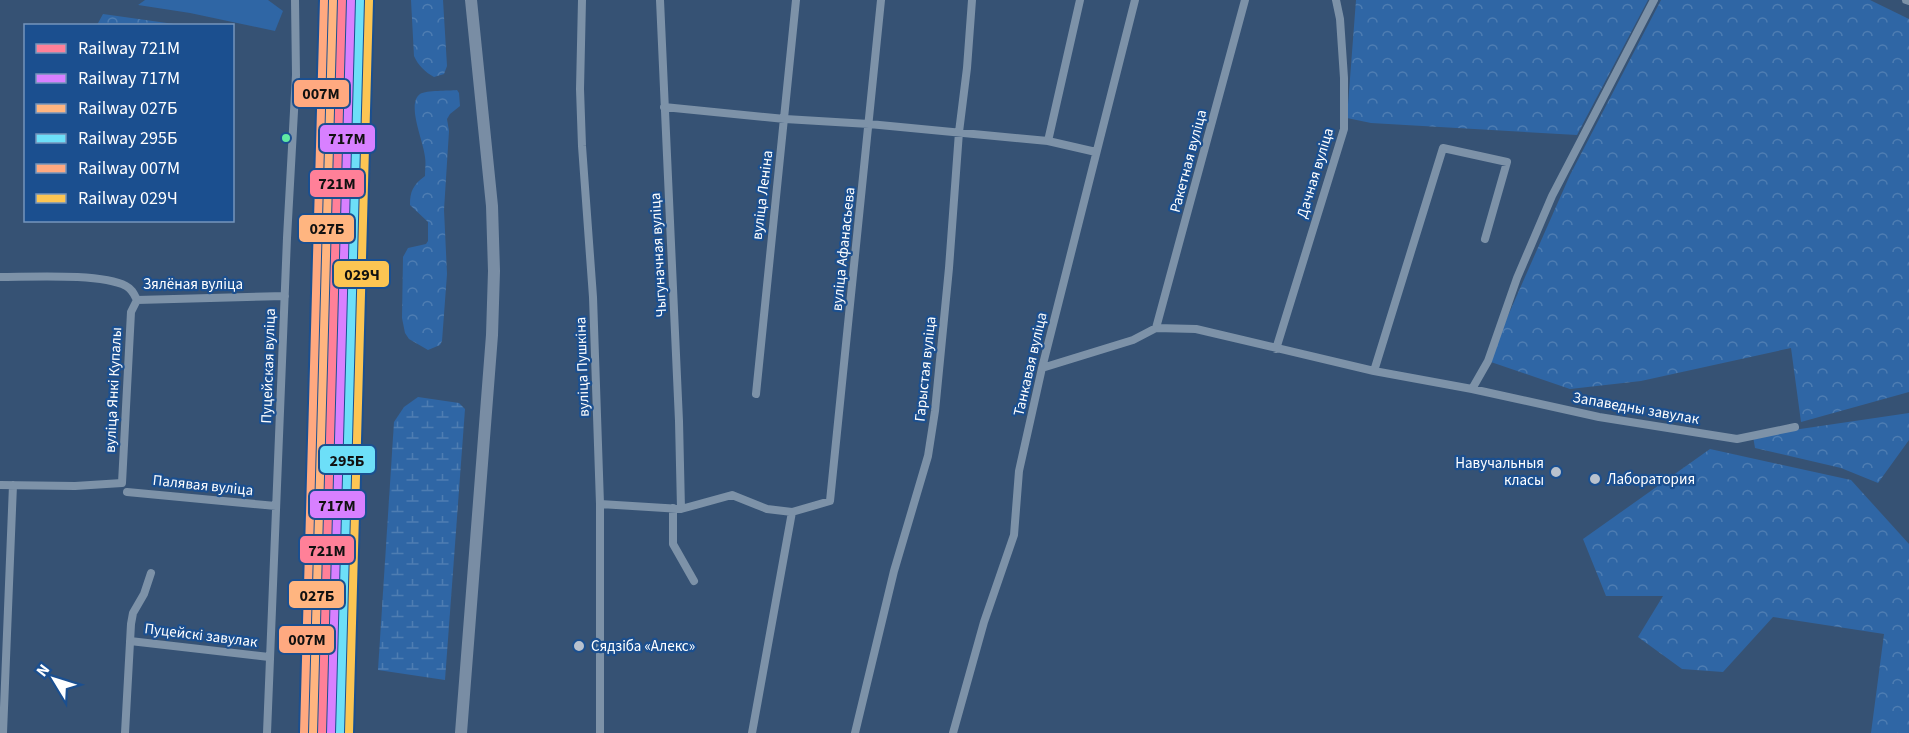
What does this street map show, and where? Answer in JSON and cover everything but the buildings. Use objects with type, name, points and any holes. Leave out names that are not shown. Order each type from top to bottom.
[{"type":"street","name":"Пуцейская вуліца","points":[[267,733],[296,75],[295,0]]},
{"type":"street","points":[[461,733],[492,335],[494,271],[492,206],[471,0]]},
{"type":"street","name":"вуліца Пушкіна","points":[[582,0],[580,89],[582,146],[593,297],[600,504],[600,733]]},
{"type":"street","name":"Чыгуначная вуліца","points":[[660,0],[679,421],[677,508],[673,543],[694,581]]},
{"type":"street","name":"вуліца Леніна","points":[[756,394],[796,0]]},
{"type":"street","name":"вуліца Афанасьева","points":[[792,512],[830,501],[881,0]]},
{"type":"street","name":"Гарыстая вуліца","points":[[855,733],[894,571],[928,456],[935,411],[949,268],[972,0]]},
{"type":"street","points":[[1048,141],[1080,0]]},
{"type":"street","name":"Танкавая вуліца","points":[[953,733],[984,622],[1014,535],[1019,471],[1042,368],[1135,0]]},
{"type":"street","name":"Ракетная вуліца","points":[[1156,328],[1245,0]]},
{"type":"street","name":"Дачная вуліца","points":[[1276,349],[1344,129],[1344,78],[1340,19],[1336,0]]},
{"type":"street","points":[[1042,368],[1133,340],[1156,328],[1196,329],[1374,371],[1472,389],[1488,361],[1517,278],[1552,196],[1654,0]]},
{"type":"street","points":[[664,107],[1048,141],[1096,153]]},
{"type":"street","points":[[1374,371],[1443,148],[1507,162],[1485,239]]},
{"type":"street","name":"Зялёная вуліца","points":[[0,277],[98,278],[127,286],[137,300],[285,296]]},
{"type":"street","name":"вуліца Янкі Купалы","points":[[13,485],[75,486],[122,483],[131,312],[137,300]]},
{"type":"street","name":"Запаведны завулак","points":[[1472,389],[1599,417],[1737,439],[1795,427]]},
{"type":"street","points":[[0,485],[13,485],[3,733]]},
{"type":"street","name":"Палявая вуліца","points":[[128,492],[276,506]]},
{"type":"street","points":[[600,504],[677,508],[732,495],[767,508],[792,512],[752,733]]},
{"type":"street","name":"Пуцейскі завулак","points":[[125,733],[133,613],[144,594],[151,573]]},
{"type":"street","name":"Пуцейскі завулак","points":[[130,641],[269,657]]},
{"type":"green space","points":[[145,0],[268,0],[283,11],[275,31],[190,13],[138,5]]},
{"type":"green space","points":[[411,0],[443,0],[447,66],[444,74],[434,77],[422,68],[414,56]]},
{"type":"green space","points":[[1356,0],[1648,0],[1577,135],[1371,123],[1347,118]]},
{"type":"green space","points":[[1661,0],[1870,0],[1909,19],[1909,392],[1801,422],[1791,348],[1641,381],[1570,389],[1488,361],[1570,175]]},
{"type":"green space","points":[[103,14],[174,24],[98,24]]},
{"type":"green space","points":[[457,90],[460,106],[447,119],[449,131],[444,210],[447,274],[442,341],[440,345],[428,350],[409,339],[405,333],[402,318],[403,257],[408,248],[426,244],[428,241],[428,222],[410,205],[413,189],[425,176],[424,150],[415,106],[420,94]]},
{"type":"green space","points":[[418,397],[459,403],[465,409],[445,680],[378,670],[394,422],[404,407]]},
{"type":"green space","points":[[1909,413],[1909,440],[1878,483],[1841,468],[1755,448],[1753,436]]},
{"type":"green space","points":[[1710,449],[1851,480],[1909,544],[1909,733],[1871,733],[1884,634],[1773,617],[1723,672],[1682,669],[1638,637],[1663,596],[1606,596],[1583,539]]},
{"type":"railway","points":[[349,644],[351,542]]},
{"type":"rail line","name":"007М","points":[[304,733],[324,0]]},
{"type":"rail line","name":"027Б","points":[[313,733],[333,0]]},
{"type":"rail line","name":"721М","points":[[322,733],[342,0]]},
{"type":"rail line","name":"717М","points":[[331,733],[351,0]]},
{"type":"rail line","name":"295Б","points":[[340,733],[360,0]]},
{"type":"rail line","name":"029Ч","points":[[349,733],[369,1]]},
{"type":"place","name":"Навучальныя класы","points":[[1556,472]]},
{"type":"place","name":"Лаборатория","points":[[1595,479]]},
{"type":"place","name":"Сядзіба «Алекс»","points":[[579,646]]}]
